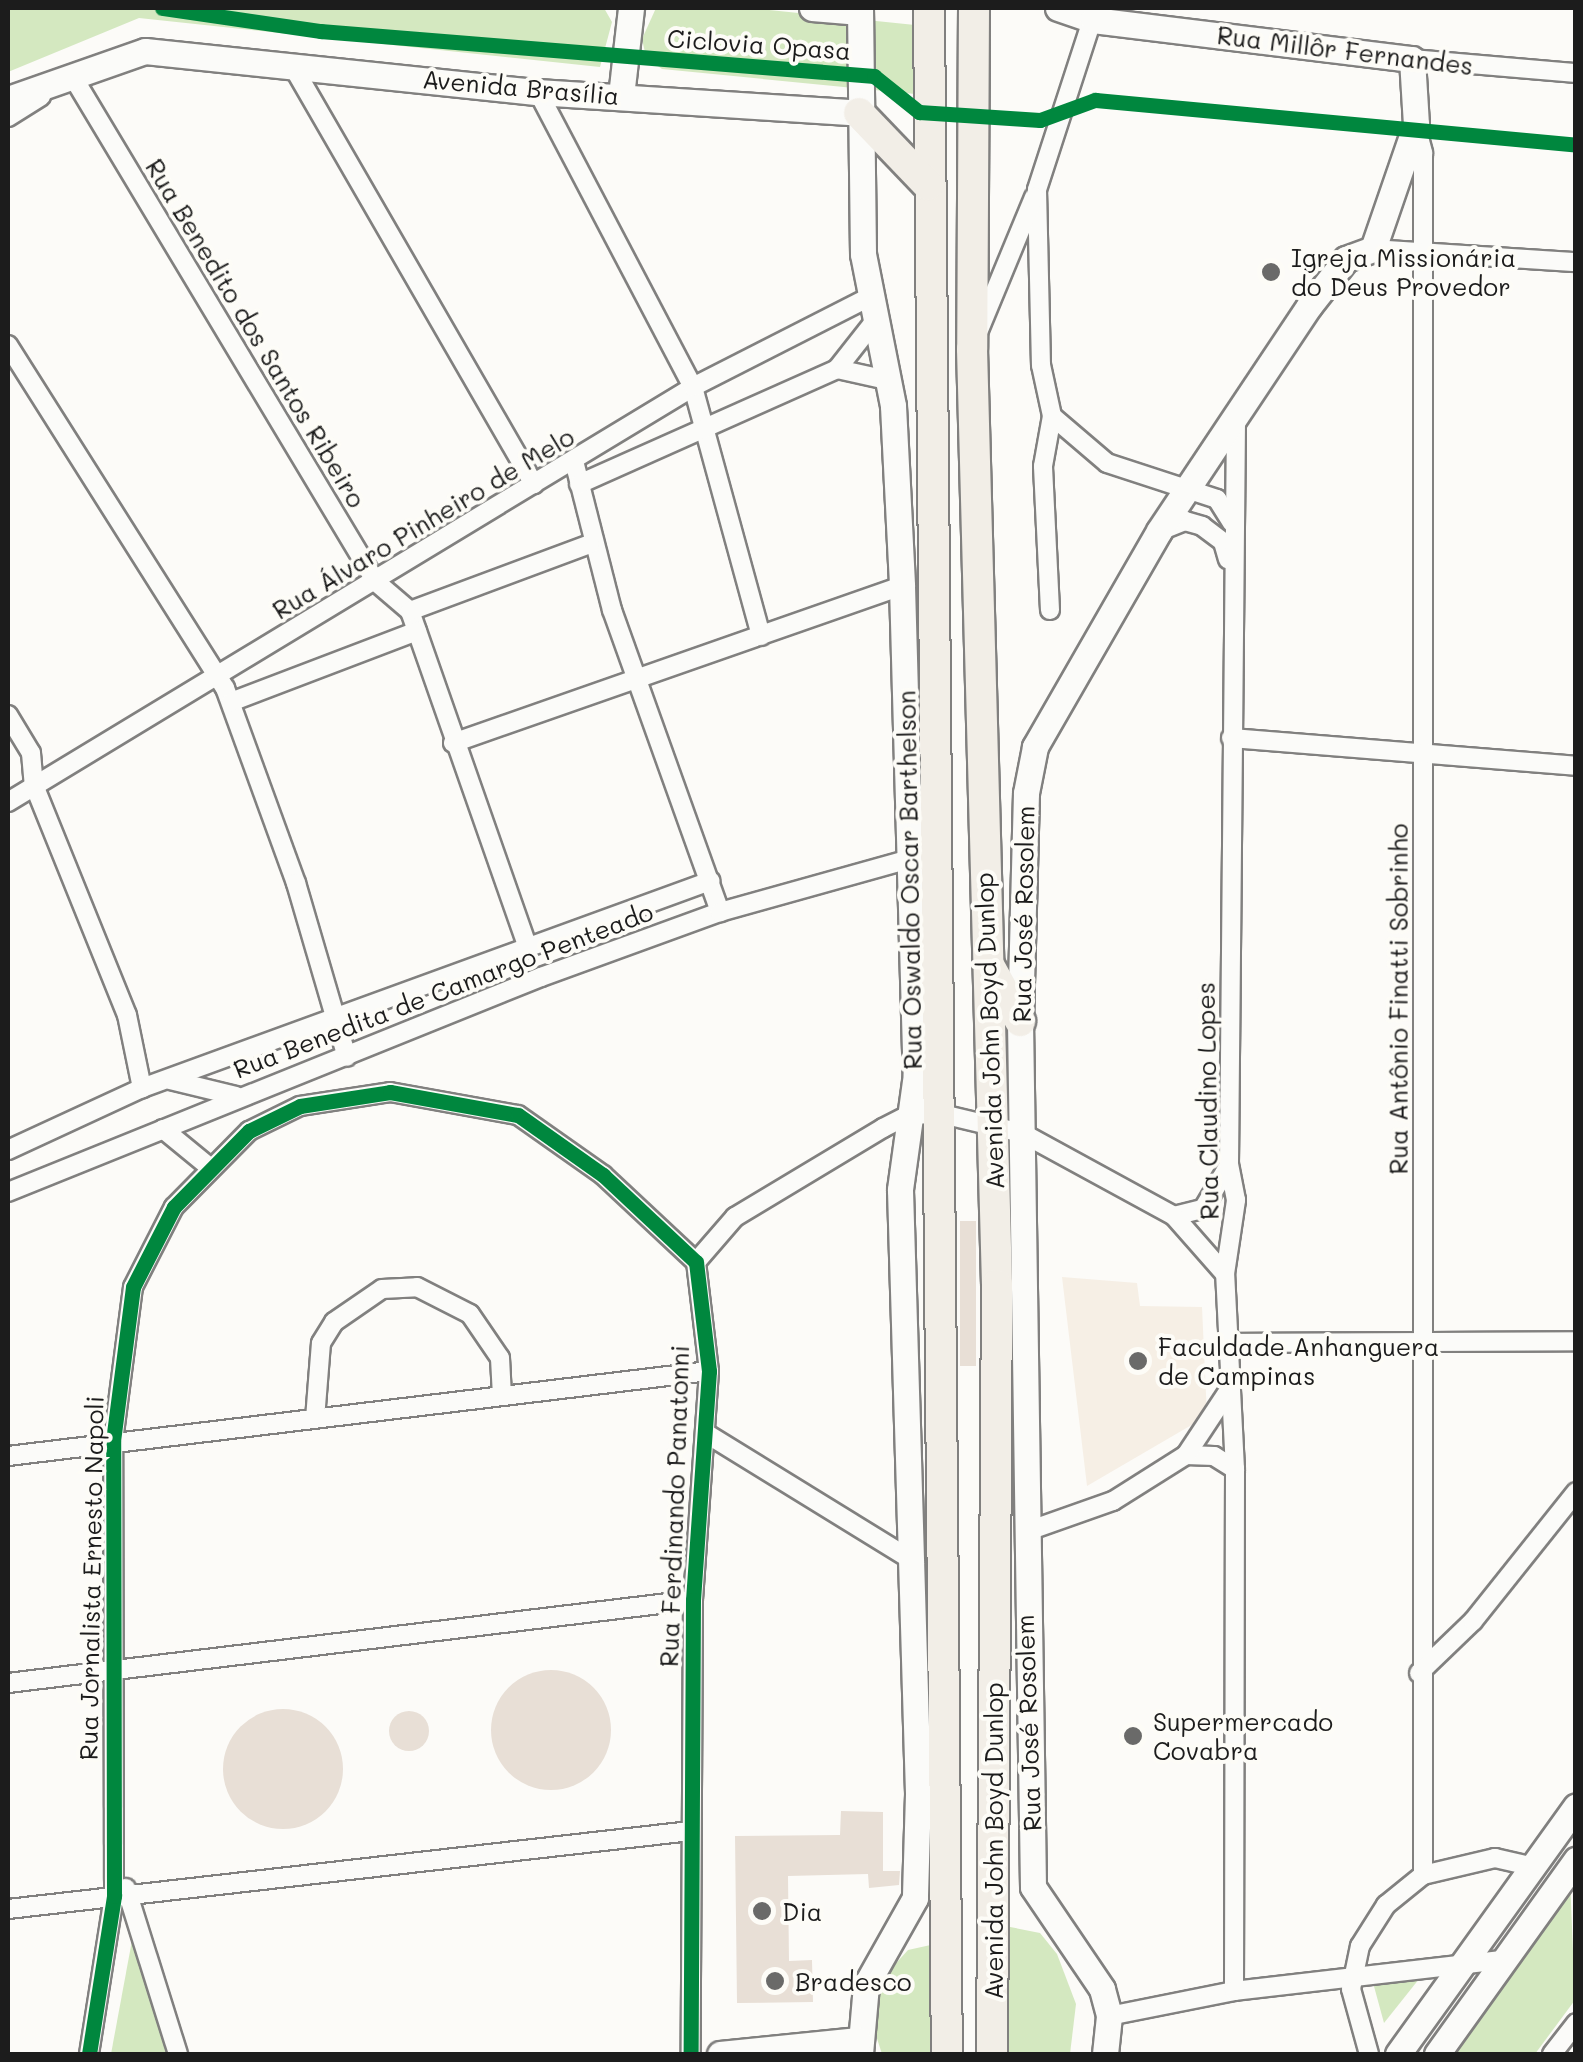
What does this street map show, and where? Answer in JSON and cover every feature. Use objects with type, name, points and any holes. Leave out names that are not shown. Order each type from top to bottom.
[{"type":"main road","name":"Avenida John Boyd Dunlop","points":[[929,8],[928,185],[942,1114],[947,2054]]},
{"type":"main road","name":"Avenida John Boyd Dunlop","points":[[974,8],[972,349],[985,958],[1008,1130],[992,2054]]},
{"type":"main road","points":[[859,113],[928,185]]},
{"type":"main road","points":[[985,958],[1020,1021]]},
{"type":"street","points":[[622,96],[631,8]]},
{"type":"street","points":[[579,484],[837,369],[872,310],[859,113],[860,10],[812,8]]},
{"type":"street","name":"Rua Millôr Fernandes","points":[[1058,8],[1412,59],[1576,73]]},
{"type":"street","points":[[972,349],[1060,126],[1094,14]]},
{"type":"street","name":"Avenida Brasília","points":[[8,99],[146,51],[538,92],[859,113]]},
{"type":"street","points":[[1412,59],[1416,124],[1373,250],[1576,262]]},
{"type":"street","points":[[292,65],[534,484]]},
{"type":"street","points":[[8,116],[66,81]]},
{"type":"street","name":"Rua Benedito dos Santos Ribeiro","points":[[66,81],[376,582],[410,611],[526,945]]},
{"type":"street","points":[[538,92],[694,387],[701,429],[761,636]]},
{"type":"street","name":"Rua Antônio Finatti Sobrinho","points":[[1416,124],[1421,250],[1424,751],[1420,1673],[1423,1875]]},
{"type":"street","points":[[1036,190],[1041,365],[1052,416],[1043,466],[1050,610]]},
{"type":"street","name":"Rua José Rosolem","points":[[1033,1886],[1026,1532],[1008,1130],[1020,1021],[1026,793],[1035,747],[1187,488],[1346,259],[1373,250]]},
{"type":"street","name":"Rua Álvaro Pinheiro de Melo","points":[[8,802],[694,387],[872,310]]},
{"type":"street","name":"Rua Oswaldo Oscar Barthelson","points":[[859,2047],[866,1985],[911,1911],[917,1884],[915,1562],[900,1190],[916,1074],[906,860],[902,586],[887,380],[872,310]]},
{"type":"street","points":[[8,345],[231,702],[296,884],[331,1020],[347,1057]]},
{"type":"street","points":[[837,369],[887,380]]},
{"type":"street","points":[[1052,416],[1107,463],[1217,499],[1232,523]]},
{"type":"street","name":"Rua Claudino Lopes","points":[[1234,1991],[1234,1469],[1225,1274],[1234,1248],[1229,1164],[1231,567],[1236,417]]},
{"type":"street","points":[[574,460],[590,544],[642,682],[720,912]]},
{"type":"street","points":[[1159,531],[1185,521],[1216,534],[1231,567]]},
{"type":"street","points":[[410,611],[590,544]]},
{"type":"street","points":[[454,743],[642,682],[902,586]]},
{"type":"street","points":[[231,702],[418,632]]},
{"type":"street","points":[[8,714],[30,752],[34,785],[127,1015],[142,1088]]},
{"type":"street","points":[[1231,738],[1576,766]]},
{"type":"street","name":"Rua Benedita de Camargo Penteado","points":[[8,1192],[236,1096],[720,912],[906,860]]},
{"type":"street","points":[[8,1150],[142,1088],[526,945],[710,882]]},
{"type":"street","points":[[165,1080],[236,1096]]},
{"type":"street","name":"Rua Jornalista Ernesto Napoli","points":[[89,2054],[122,1896],[114,1855],[113,1442],[133,1287],[174,1207],[208,1166],[249,1131],[300,1106],[390,1092],[518,1115],[602,1175],[696,1262]]},
{"type":"street","points":[[696,1262],[736,1217],[908,1115],[942,1114],[1008,1130],[1174,1216],[1225,1274]]},
{"type":"street","points":[[163,1129],[208,1166]]},
{"type":"street","points":[[1174,1216],[1202,1209],[1229,1164]]},
{"type":"street","name":"Rua Ferdinando Panatonni","points":[[691,2054],[693,1600],[709,1371],[696,1262]]},
{"type":"street","points":[[315,1419],[320,1343],[334,1322],[382,1290],[417,1287],[470,1314],[500,1358],[502,1393]]},
{"type":"street","points":[[1227,1342],[1576,1341]]},
{"type":"street","points":[[8,1456],[502,1393],[709,1371]]},
{"type":"street","points":[[1026,1532],[1085,1514],[1186,1456],[1215,1422],[1229,1386]]},
{"type":"street","points":[[707,1434],[915,1562]]},
{"type":"street","points":[[1186,1456],[1214,1456],[1234,1469]]},
{"type":"street","points":[[1420,1673],[1473,1621],[1576,1492]]},
{"type":"street","points":[[8,1683],[693,1600]]},
{"type":"street","points":[[1398,2054],[1576,1806]]},
{"type":"street","points":[[8,1909],[690,1831]]},
{"type":"street","points":[[1369,2054],[1352,2010],[1354,1975],[1371,1924],[1423,1875],[1495,1858],[1530,1866]]},
{"type":"street","points":[[1437,2054],[1500,1960],[1576,1860]]},
{"type":"street","name":"Avenida John Boyd Dunlop","points":[[1033,1886],[1042,1910],[1089,1965],[1109,2016],[1106,2054]]},
{"type":"street","points":[[122,1896],[178,2054]]},
{"type":"street","points":[[1109,2016],[1234,1991],[1500,1960]]},
{"type":"street","points":[[1552,2054],[1576,2023]]},
{"type":"street","points":[[720,2054],[859,2047]]},
{"type":"shaded area","name":"Faculdade Anhanguera de Campinas","points":[[1062,1277],[1137,1283],[1140,1306],[1202,1307],[1207,1416],[1087,1486]]},
{"type":"green space","points":[[8,8],[604,8],[612,22],[600,67],[139,18],[8,72]]},
{"type":"green space","points":[[656,8],[751,8],[915,25],[915,94],[662,69],[646,57],[642,39]]},
{"type":"green space","points":[[1570,1879],[1575,2000],[1535,2054],[1444,2054]]},
{"type":"green space","points":[[995,1924],[1040,1933],[1057,1954],[1076,2004],[1070,2054],[996,2054]]},
{"type":"green space","points":[[133,1935],[169,2054],[111,2054]]},
{"type":"green space","points":[[935,1944],[938,2054],[882,2054],[873,2026],[879,1982],[908,1950]]},
{"type":"green space","points":[[1427,1969],[1384,2023],[1372,1979]]},
{"type":"building","points":[[960,1221],[976,1221],[976,1366],[960,1366]]},
{"type":"building","points":[[551,1670],[574,1675],[593,1688],[606,1707],[611,1730],[606,1753],[593,1772],[574,1785],[551,1790],[528,1785],[509,1772],[496,1753],[491,1730],[496,1707],[509,1688],[528,1675]]},
{"type":"building","points":[[283,1709],[306,1714],[325,1727],[338,1746],[343,1769],[338,1792],[325,1811],[306,1824],[283,1829],[260,1824],[241,1811],[228,1792],[223,1769],[228,1746],[241,1727],[260,1714]]},
{"type":"building","points":[[409,1711],[423,1717],[429,1731],[423,1745],[409,1751],[395,1745],[389,1731],[395,1717]]},
{"type":"building","points":[[841,1811],[883,1812],[883,1871],[900,1871],[899,1885],[869,1888],[868,1874],[788,1876],[789,1961],[812,1960],[813,2002],[737,2003],[735,1836],[840,1835]]},
{"type":"cycle path","name":"Ciclovia Opasa","points":[[162,8],[320,31],[874,76],[919,112],[1040,120],[1095,100],[1576,145]]},
{"type":"cycle path","points":[[89,2054],[114,1896],[113,1441],[133,1287],[174,1207],[249,1131],[300,1106],[390,1092],[518,1115],[603,1175],[696,1262],[709,1371],[693,1600],[691,2054]]},
{"type":"place","name":"Igreja Missionária do Deus Provedor","points":[[1271,272]]},
{"type":"place","name":"Faculdade Anhanguera de Campinas","points":[[1138,1361]]},
{"type":"place","name":"Supermercado Covabra","points":[[1133,1736]]},
{"type":"place","name":"Dia","points":[[762,1911]]},
{"type":"place","name":"Bradesco","points":[[775,1981]]}]
